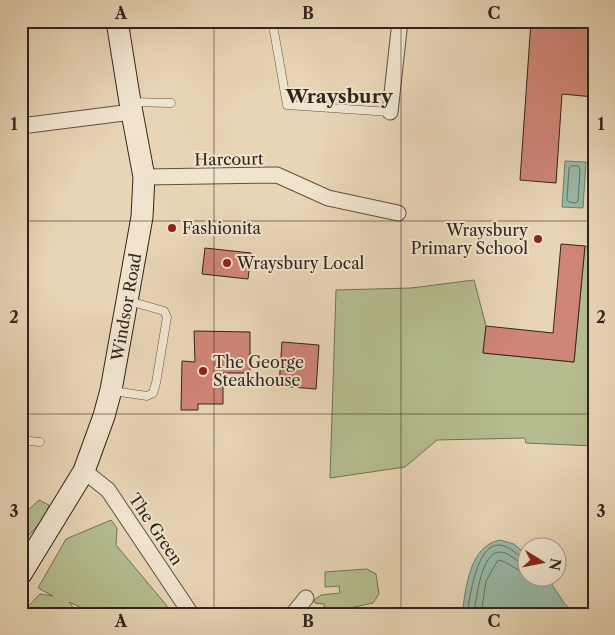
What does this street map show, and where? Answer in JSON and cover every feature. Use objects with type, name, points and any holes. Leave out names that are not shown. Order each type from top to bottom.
[{"type":"main road","name":"Windsor Road","points":[[21,574],[84,470],[104,416],[111,390],[142,217],[144,177],[117,21]]},
{"type":"street","points":[[390,112],[400,21]]},
{"type":"street","points":[[21,126],[131,107]]},
{"type":"street","name":"Harcourt","points":[[144,177],[277,176],[328,198],[398,213]]},
{"type":"street","name":"The Green","points":[[84,470],[108,490],[191,614]]},
{"type":"street","points":[[293,614],[306,598]]},
{"type":"lane","points":[[274,31],[287,105],[390,112]]},
{"type":"lane","points":[[131,107],[171,103]]},
{"type":"lane","points":[[111,390],[147,396],[153,393],[156,383],[167,317],[164,311],[127,301]]},
{"type":"lane","points":[[21,440],[40,442]]},
{"type":"shaded area","points":[[585,246],[594,247],[594,446],[526,443],[525,438],[437,440],[405,467],[330,478],[336,290],[411,288],[474,280],[486,326],[483,353],[574,362]]},
{"type":"shaded area","points":[[39,500],[49,505],[40,522],[21,546],[21,517]]},
{"type":"shaded area","points":[[111,520],[117,528],[116,545],[167,606],[167,614],[84,614],[82,608],[69,602],[78,614],[21,614],[40,594],[53,596],[38,588],[66,539]]},
{"type":"shaded area","points":[[367,569],[376,574],[379,594],[373,603],[326,613],[324,604],[315,603],[314,600],[321,595],[340,593],[339,586],[325,587],[325,572]]},
{"type":"water","points":[[565,161],[586,162],[583,208],[562,207]]},
{"type":"water","points":[[500,540],[514,544],[518,547],[518,588],[554,588],[564,603],[575,614],[462,614],[465,592],[475,559],[490,544]]},
{"type":"building","points":[[531,21],[594,21],[594,97],[562,94],[556,183],[520,180]]},
{"type":"building","points":[[561,244],[585,246],[574,362],[483,353],[486,326],[553,333]]},
{"type":"building","name":"Wraysbury Local","points":[[205,248],[251,253],[248,279],[202,274]]},
{"type":"building","name":"The George Steakhouse","points":[[194,331],[250,332],[250,373],[223,373],[223,404],[198,404],[198,410],[181,410],[182,361],[195,362]]},
{"type":"building","points":[[282,342],[319,345],[316,389],[279,386]]},
{"type":"place","name":"Fashionita","points":[[172,228]]},
{"type":"place","name":"Wraysbury Primary School","points":[[538,239]]},
{"type":"place","name":"Wraysbury Local","points":[[227,263]]},
{"type":"place","name":"The George Steakhouse","points":[[203,371]]},
{"type":"district","name":"Wraysbury","points":[[339,96]]}]
